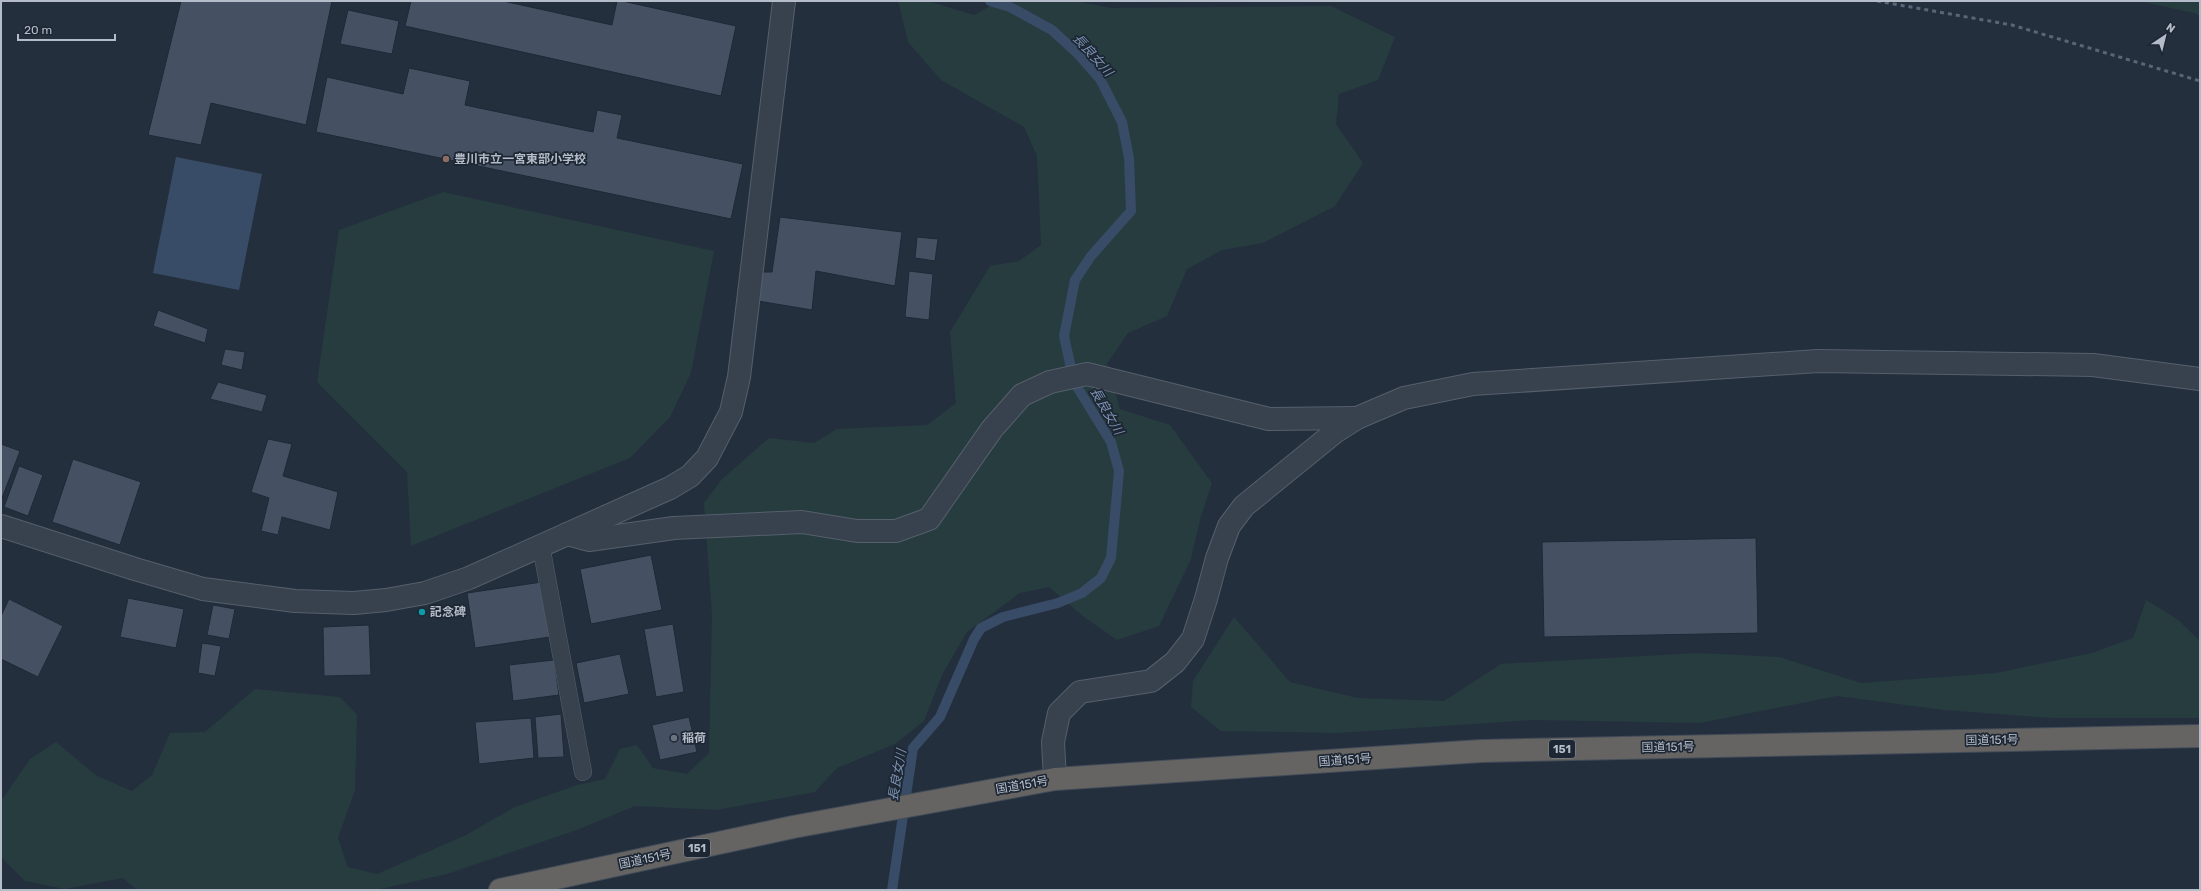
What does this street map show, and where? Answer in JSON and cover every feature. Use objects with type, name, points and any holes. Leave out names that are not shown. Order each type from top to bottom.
[{"type":"highway","name":"国道151号","points":[[500,890],[793,827],[1055,779],[1481,751],[2200,736]]},
{"type":"street","points":[[1,526],[134,570],[203,589],[296,601],[354,602],[386,600],[425,593],[469,578],[670,488],[690,476],[707,458],[731,412],[740,370],[784,1]]},
{"type":"street","points":[[1055,779],[1052,742],[1059,713],[1080,692],[1151,681],[1174,662],[1193,638],[1206,599],[1217,558],[1229,526],[1244,506],[1335,432],[1357,418],[1404,398],[1473,384],[1818,361],[2093,365],[2200,378]]},
{"type":"street","points":[[567,534],[589,540],[674,528],[802,522],[857,531],[896,532],[929,519],[992,429],[1022,395],[1050,382],[1087,374],[1269,419],[1357,418]]},
{"type":"lane","points":[[541,546],[583,772]]},
{"type":"green space","points":[[898,1],[928,1],[974,15],[999,1],[1075,1],[1111,8],[1331,6],[1395,37],[1378,80],[1339,94],[1336,124],[1363,163],[1335,206],[1263,243],[1222,250],[1187,269],[1167,316],[1128,333],[1107,364],[1120,409],[1170,425],[1212,483],[1201,516],[1191,559],[1159,626],[1117,640],[1084,617],[1049,587],[1020,593],[967,632],[943,673],[924,721],[895,744],[837,768],[815,792],[717,810],[635,806],[577,830],[447,874],[376,890],[137,890],[123,878],[65,889],[25,881],[1,857],[1,801],[30,759],[56,742],[97,776],[132,791],[152,775],[170,733],[205,732],[255,689],[340,697],[357,715],[355,790],[338,838],[348,867],[377,874],[466,835],[515,807],[577,785],[605,779],[620,749],[637,745],[653,768],[687,774],[709,753],[712,616],[704,503],[722,479],[769,438],[814,443],[837,429],[927,425],[956,403],[950,332],[990,266],[1019,261],[1041,245],[1037,156],[1024,127],[941,80],[908,42]]},
{"type":"green space","points":[[2139,1],[2200,1],[2200,16],[2194,13]]},
{"type":"green space","points":[[443,192],[714,251],[691,373],[670,417],[630,458],[411,546],[407,472],[317,382],[339,230]]},
{"type":"green space","points":[[2146,600],[2177,619],[2200,641],[2200,718],[2051,718],[1944,710],[1837,696],[1700,723],[1534,720],[1338,733],[1221,731],[1191,707],[1193,681],[1234,617],[1290,682],[1358,698],[1444,701],[1501,664],[1698,653],[1779,657],[1861,683],[1996,673],[2092,653],[2133,638]]},
{"type":"water","points":[[176,157],[262,174],[239,290],[153,273]]},
{"type":"building","points":[[181,1],[332,1],[306,125],[211,103],[201,145],[148,135]]},
{"type":"building","points":[[411,1],[503,1],[612,25],[617,1],[622,1],[736,26],[721,96],[405,26]]},
{"type":"building","points":[[348,10],[399,21],[392,54],[340,44]]},
{"type":"building","points":[[409,68],[470,81],[465,105],[593,132],[597,110],[622,115],[617,138],[743,164],[731,219],[316,132],[327,77],[403,94]]},
{"type":"building","points":[[780,217],[902,232],[895,286],[816,271],[812,310],[752,300],[755,272],[772,272]]},
{"type":"building","points":[[917,237],[938,239],[935,261],[915,258]]},
{"type":"building","points":[[909,271],[933,274],[929,320],[905,317]]},
{"type":"building","points":[[158,310],[208,329],[205,343],[153,326]]},
{"type":"building","points":[[225,349],[245,352],[242,370],[221,365]]},
{"type":"building","points":[[218,382],[267,395],[262,412],[210,399]]},
{"type":"building","points":[[268,439],[292,444],[283,476],[338,492],[330,530],[282,517],[278,535],[261,531],[269,498],[251,492]]},
{"type":"building","points":[[1,444],[20,451],[2,498],[1,497]]},
{"type":"building","points":[[73,459],[141,482],[120,545],[52,522]]},
{"type":"building","points":[[19,466],[43,475],[28,516],[4,507]]},
{"type":"building","points":[[1756,538],[1758,633],[1544,637],[1542,542]]},
{"type":"building","points":[[651,555],[662,610],[591,624],[580,569]]},
{"type":"building","points":[[542,582],[550,637],[475,648],[467,593]]},
{"type":"building","points":[[128,598],[184,609],[176,648],[120,637]]},
{"type":"building","points":[[9,599],[63,626],[38,677],[1,659],[1,616]]},
{"type":"building","points":[[213,605],[235,609],[229,639],[207,635]]},
{"type":"building","points":[[673,624],[684,692],[656,697],[644,629]]},
{"type":"building","points":[[369,625],[371,675],[324,676],[323,627]]},
{"type":"building","points":[[202,643],[221,646],[215,676],[198,673]]},
{"type":"building","points":[[620,654],[629,694],[584,703],[576,663]]},
{"type":"building","points":[[554,660],[559,695],[513,701],[509,665]]},
{"type":"building","points":[[561,714],[564,757],[538,758],[535,717]]},
{"type":"building","name":"稲荷","points":[[689,717],[697,752],[660,760],[652,725]]},
{"type":"building","points":[[531,718],[534,758],[479,764],[475,722]]},
{"type":"waterway","name":"長良女川","points":[[892,890],[913,748],[940,717],[974,639],[981,628],[1003,617],[1058,603],[1082,593],[1101,578],[1111,558],[1119,471],[1111,442],[1074,382],[1064,336],[1075,280],[1091,256],[1131,211],[1129,158],[1122,122],[1100,79],[1077,53],[1052,30],[1010,7],[990,1]]},
{"type":"railway","points":[[1877,1],[2012,25],[2200,81]]},
{"type":"place","name":"豊川市立一宮東部小学校","points":[[446,159]]},
{"type":"place","name":"記念碑","points":[[422,612]]},
{"type":"place","name":"稲荷","points":[[674,738]]}]
